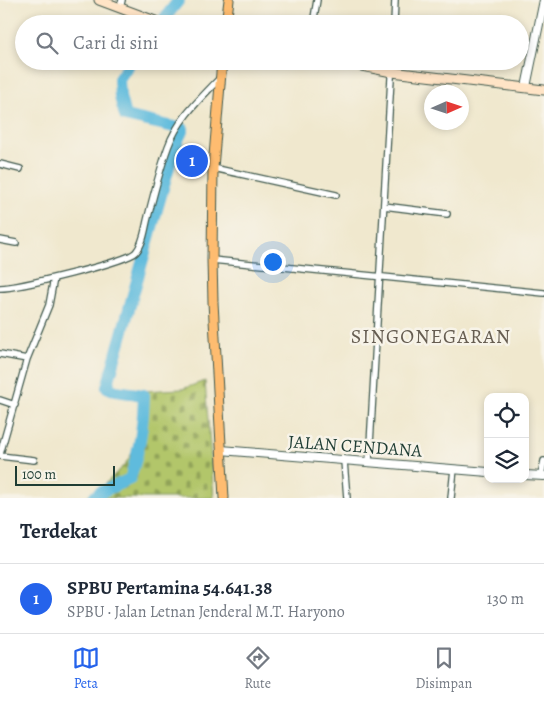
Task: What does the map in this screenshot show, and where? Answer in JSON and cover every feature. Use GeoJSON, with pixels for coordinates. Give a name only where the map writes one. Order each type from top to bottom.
{"type":"FeatureCollection","features":[{"type":"Feature","properties":{"kind":"main road"},"geometry":{"type":"LineString","coordinates":[[100,0],[121,4],[143,15]]}},
{"type":"Feature","properties":{"kind":"main road"},"geometry":{"type":"LineString","coordinates":[[227,15],[228,0]]}},
{"type":"Feature","properties":{"kind":"main road"},"geometry":{"type":"LineString","coordinates":[[221,70],[213,168],[212,260],[224,498]]}},
{"type":"Feature","properties":{"kind":"main road"},"geometry":{"type":"LineString","coordinates":[[382,70],[544,90]]}},
{"type":"Feature","properties":{"kind":"street"},"geometry":{"type":"LineString","coordinates":[[314,15],[317,0]]}},
{"type":"Feature","properties":{"kind":"street"},"geometry":{"type":"LineString","coordinates":[[394,15],[395,0]]}},
{"type":"Feature","properties":{"kind":"street"},"geometry":{"type":"LineString","coordinates":[[526,87],[544,0]]}},
{"type":"Feature","properties":{"kind":"street"},"geometry":{"type":"LineString","coordinates":[[369,462],[392,72]]}},
{"type":"Feature","properties":{"kind":"street"},"geometry":{"type":"LineString","coordinates":[[0,288],[14,287],[54,278],[126,259],[136,252],[143,238],[164,157],[177,127],[191,108],[220,78]]}},
{"type":"Feature","properties":{"kind":"street"},"geometry":{"type":"LineString","coordinates":[[0,164],[20,169]]}},
{"type":"Feature","properties":{"kind":"street"},"geometry":{"type":"LineString","coordinates":[[213,168],[336,195]]}},
{"type":"Feature","properties":{"kind":"street"},"geometry":{"type":"LineString","coordinates":[[384,206],[447,214]]}},
{"type":"Feature","properties":{"kind":"street"},"geometry":{"type":"LineString","coordinates":[[0,240],[16,243]]}},
{"type":"Feature","properties":{"kind":"street"},"geometry":{"type":"LineString","coordinates":[[212,260],[544,293]]}},
{"type":"Feature","properties":{"kind":"street"},"geometry":{"type":"LineString","coordinates":[[34,460],[0,453],[27,359],[49,305],[54,278]]}},
{"type":"Feature","properties":{"kind":"street"},"geometry":{"type":"LineString","coordinates":[[0,354],[27,359]]}},
{"type":"Feature","properties":{"kind":"street"},"geometry":{"type":"LineString","coordinates":[[0,400],[15,405]]}},
{"type":"Feature","properties":{"kind":"street","name":"JALAN CENDANA"},"geometry":{"type":"LineString","coordinates":[[221,450],[484,472]]}},
{"type":"Feature","properties":{"kind":"street"},"geometry":{"type":"LineString","coordinates":[[344,461],[347,498]]}},
{"type":"Feature","properties":{"kind":"street"},"geometry":{"type":"LineString","coordinates":[[529,475],[542,476],[544,461]]}},
{"type":"Feature","properties":{"kind":"street"},"geometry":{"type":"LineString","coordinates":[[451,498],[454,469]]}},
{"type":"Feature","properties":{"kind":"green space"},"geometry":{"type":"Polygon","coordinates":[[[205,381],[214,498],[95,498],[102,487],[124,465],[131,454],[136,437],[141,391],[182,389],[205,381]]]}},
{"type":"Feature","properties":{"kind":"waterway"},"geometry":{"type":"LineString","coordinates":[[167,15],[179,0]]}},
{"type":"Feature","properties":{"kind":"waterway"},"geometry":{"type":"LineString","coordinates":[[93,498],[99,493],[130,479],[139,447],[144,395],[116,391],[107,387],[174,149],[183,129],[125,116],[120,97],[119,79],[125,70]]}},
{"type":"Feature","properties":{"kind":"place","name":"SPBU Pertamina 54.641.38"},"geometry":{"type":"Point","coordinates":[192,161]}},
{"type":"Feature","properties":{"kind":"district","name":"SINGONEGARAN"},"geometry":{"type":"Point","coordinates":[431,336]}}]}
